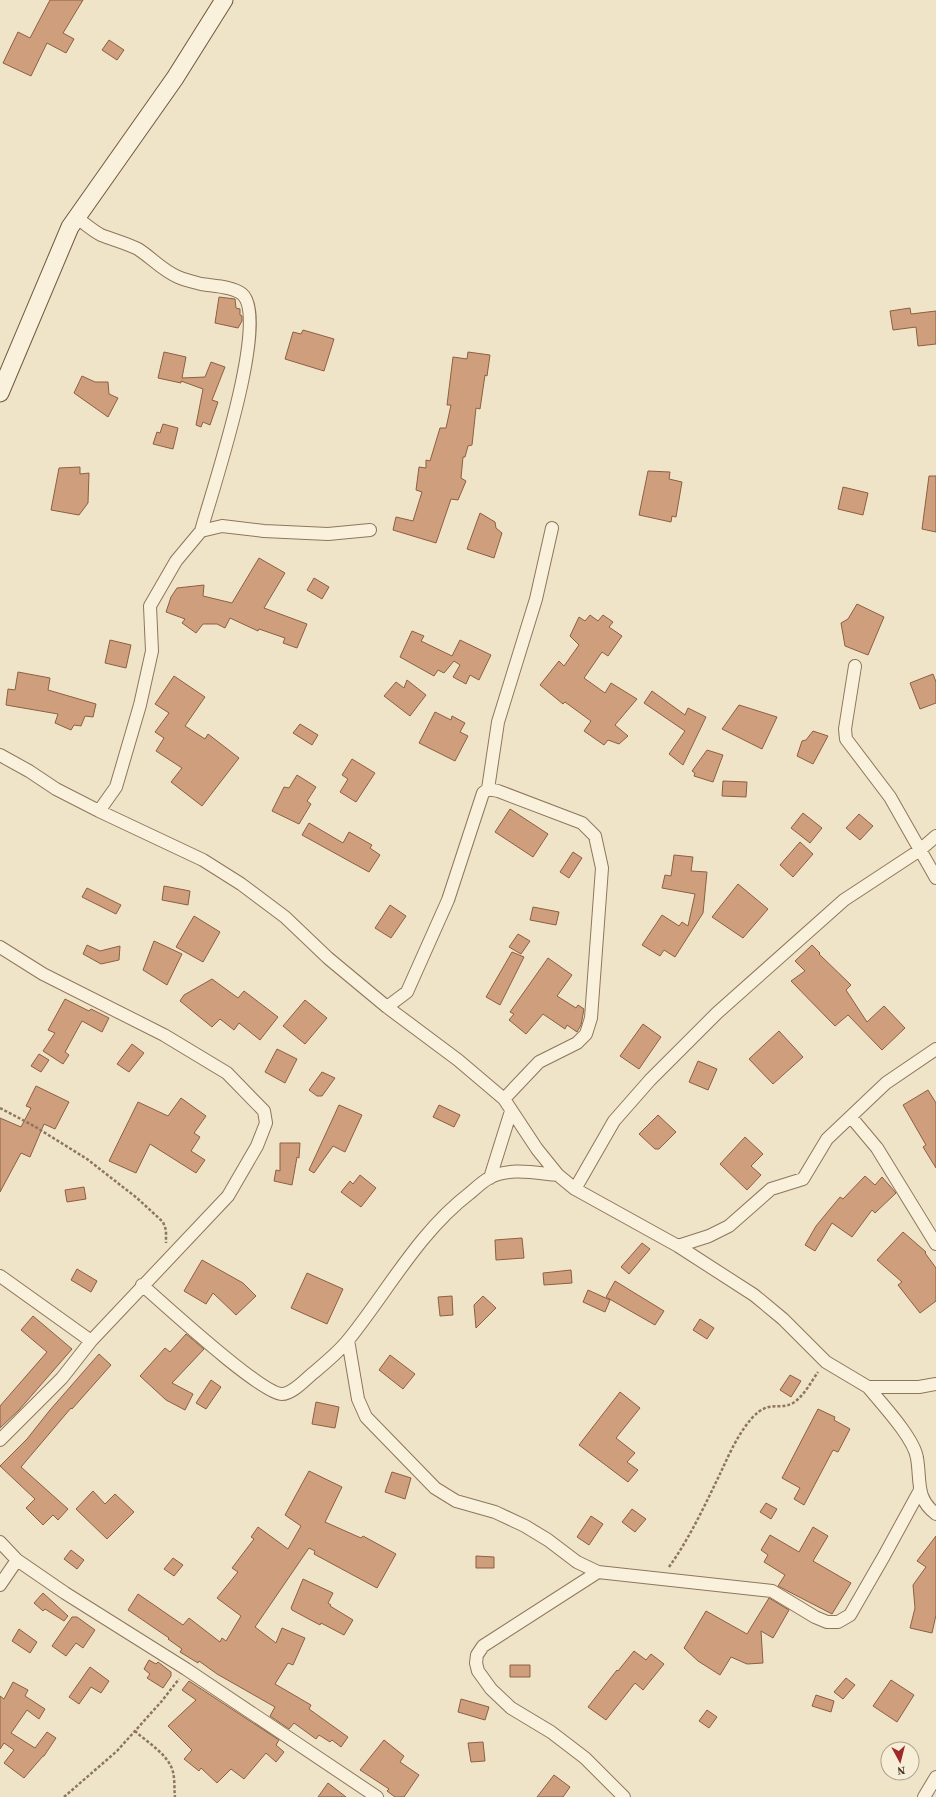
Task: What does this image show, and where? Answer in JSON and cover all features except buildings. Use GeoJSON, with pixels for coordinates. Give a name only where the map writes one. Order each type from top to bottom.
{"type":"FeatureCollection","features":[{"type":"Feature","properties":{"kind":"main road"},"geometry":{"type":"LineString","coordinates":[[0,393],[70,227],[175,78],[224,0]]}},
{"type":"Feature","properties":{"kind":"street"},"geometry":{"type":"LineString","coordinates":[[76,218],[101,234],[148,255],[165,270],[178,277],[199,284],[229,288],[241,293],[246,299],[249,323],[248,345],[233,422],[201,531],[176,561],[150,606],[152,652],[140,705],[116,787],[99,811]]}},
{"type":"Feature","properties":{"kind":"street"},"geometry":{"type":"LineString","coordinates":[[201,531],[222,526],[296,534],[328,534],[370,530]]}},
{"type":"Feature","properties":{"kind":"street"},"geometry":{"type":"LineString","coordinates":[[387,1007],[407,992],[448,900],[483,793],[488,789],[498,722],[536,598],[552,528]]}},
{"type":"Feature","properties":{"kind":"street"},"geometry":{"type":"LineString","coordinates":[[855,666],[844,729],[846,739],[890,797],[936,878]]}},
{"type":"Feature","properties":{"kind":"street"},"geometry":{"type":"LineString","coordinates":[[0,755],[56,789],[203,860],[241,884],[285,917],[328,958],[387,1007],[458,1060],[504,1099],[537,1149],[558,1175],[575,1189],[678,1246],[760,1300],[783,1318],[826,1362],[868,1387],[914,1447],[917,1457],[920,1490],[928,1508],[936,1514]]}},
{"type":"Feature","properties":{"kind":"street"},"geometry":{"type":"LineString","coordinates":[[488,789],[498,791],[582,823],[595,836],[602,868],[591,1018],[586,1034],[577,1043],[539,1062],[504,1099]]}},
{"type":"Feature","properties":{"kind":"street"},"geometry":{"type":"LineString","coordinates":[[575,1189],[614,1121],[650,1080],[717,1013],[844,900],[920,850],[936,836]]}},
{"type":"Feature","properties":{"kind":"street"},"geometry":{"type":"LineString","coordinates":[[0,946],[44,974],[164,1034],[227,1073],[264,1111],[266,1123],[257,1146],[228,1196],[91,1341],[62,1378],[0,1440]]}},
{"type":"Feature","properties":{"kind":"street"},"geometry":{"type":"LineString","coordinates":[[678,1246],[709,1236],[728,1226],[771,1189],[803,1179],[827,1139],[886,1083],[936,1049]]}},
{"type":"Feature","properties":{"kind":"street"},"geometry":{"type":"LineString","coordinates":[[490,1178],[512,1111]]}},
{"type":"Feature","properties":{"kind":"street"},"geometry":{"type":"LineString","coordinates":[[851,1117],[877,1148],[936,1244]]}},
{"type":"Feature","properties":{"kind":"street"},"geometry":{"type":"LineString","coordinates":[[142,1286],[243,1372],[268,1390],[282,1394],[290,1391],[324,1364],[348,1340],[434,1224],[456,1203],[490,1178],[508,1172],[523,1171],[558,1175]]}},
{"type":"Feature","properties":{"kind":"street"},"geometry":{"type":"LineString","coordinates":[[0,1276],[91,1341]]}},
{"type":"Feature","properties":{"kind":"street"},"geometry":{"type":"LineString","coordinates":[[348,1340],[358,1399],[366,1417],[435,1488],[456,1501],[495,1512],[525,1526],[548,1540],[577,1562],[598,1572],[772,1591],[815,1617],[826,1622],[838,1622],[850,1615],[920,1490]]}},
{"type":"Feature","properties":{"kind":"street"},"geometry":{"type":"LineString","coordinates":[[868,1387],[919,1387],[936,1384]]}},
{"type":"Feature","properties":{"kind":"street"},"geometry":{"type":"LineString","coordinates":[[0,1542],[17,1560],[84,1606],[186,1669],[377,1797]]}},
{"type":"Feature","properties":{"kind":"street"},"geometry":{"type":"LineString","coordinates":[[0,1585],[17,1560]]}},
{"type":"Feature","properties":{"kind":"street"},"geometry":{"type":"LineString","coordinates":[[598,1572],[483,1646],[476,1663],[478,1671],[496,1694],[511,1708],[551,1732],[585,1758],[624,1797]]}},
{"type":"Feature","properties":{"kind":"street"},"geometry":{"type":"LineString","coordinates":[[924,1797],[936,1777]]}},
{"type":"Feature","properties":{"kind":"path"},"geometry":{"type":"LineString","coordinates":[[0,1108],[34,1126],[88,1159],[154,1213],[163,1222],[166,1230],[163,1264]]}},
{"type":"Feature","properties":{"kind":"path"},"geometry":{"type":"LineString","coordinates":[[660,1579],[682,1549],[734,1446],[751,1419],[762,1409],[771,1406],[785,1405],[796,1401],[826,1362]]}},
{"type":"Feature","properties":{"kind":"path"},"geometry":{"type":"LineString","coordinates":[[64,1797],[117,1751],[161,1702],[186,1669]]}},
{"type":"Feature","properties":{"kind":"path"},"geometry":{"type":"LineString","coordinates":[[135,1731],[164,1756],[171,1766],[174,1774],[175,1797]]}}]}
